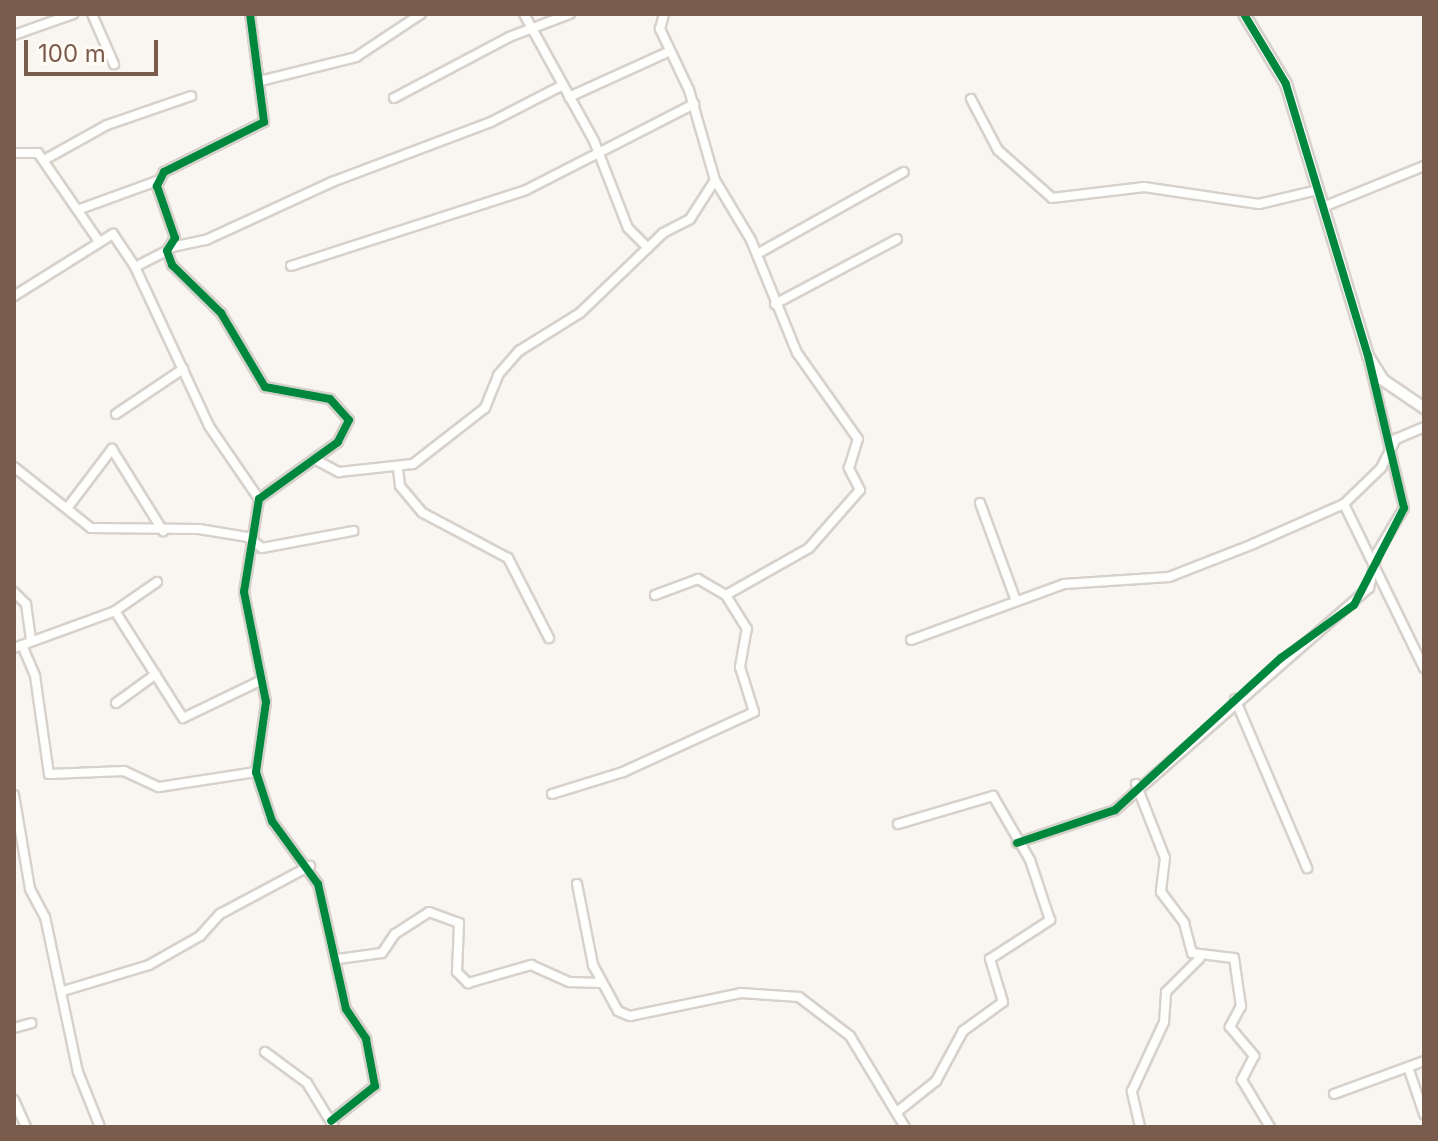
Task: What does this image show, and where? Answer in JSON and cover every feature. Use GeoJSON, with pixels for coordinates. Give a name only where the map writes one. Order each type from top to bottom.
{"type":"FeatureCollection","features":[{"type":"Feature","properties":{"kind":"street"},"geometry":{"type":"LineString","coordinates":[[14,35],[73,14]]}},
{"type":"Feature","properties":{"kind":"street"},"geometry":{"type":"LineString","coordinates":[[92,14],[114,64]]}},
{"type":"Feature","properties":{"kind":"street"},"geometry":{"type":"LineString","coordinates":[[80,209],[157,181],[261,126],[260,81],[250,14]]}},
{"type":"Feature","properties":{"kind":"street"},"geometry":{"type":"LineString","coordinates":[[260,81],[356,57],[421,14]]}},
{"type":"Feature","properties":{"kind":"street"},"geometry":{"type":"LineString","coordinates":[[524,14],[597,154],[628,228],[648,248]]}},
{"type":"Feature","properties":{"kind":"street"},"geometry":{"type":"LineString","coordinates":[[394,98],[533,27],[570,14]]}},
{"type":"Feature","properties":{"kind":"street"},"geometry":{"type":"LineString","coordinates":[[664,14],[659,24],[668,52],[694,104],[715,180],[757,254],[797,353],[858,439],[849,468],[860,490],[809,548],[726,595]]}},
{"type":"Feature","properties":{"kind":"street"},"geometry":{"type":"LineString","coordinates":[[1017,843],[1110,813],[1136,784],[1235,699],[1354,605],[1369,588],[1373,562],[1404,508],[1368,356],[1286,84],[1244,14]]}},
{"type":"Feature","properties":{"kind":"street"},"geometry":{"type":"LineString","coordinates":[[569,97],[668,52]]}},
{"type":"Feature","properties":{"kind":"street"},"geometry":{"type":"LineString","coordinates":[[135,267],[170,249],[206,240],[332,182],[491,122],[561,86]]}},
{"type":"Feature","properties":{"kind":"street"},"geometry":{"type":"LineString","coordinates":[[44,160],[107,125],[191,96]]}},
{"type":"Feature","properties":{"kind":"street"},"geometry":{"type":"LineString","coordinates":[[971,99],[998,150],[1052,198],[1144,187],[1259,204],[1318,190]]}},
{"type":"Feature","properties":{"kind":"street"},"geometry":{"type":"LineString","coordinates":[[291,266],[489,204],[597,154],[694,104]]}},
{"type":"Feature","properties":{"kind":"street"},"geometry":{"type":"LineString","coordinates":[[16,149],[44,160],[80,209],[98,240]]}},
{"type":"Feature","properties":{"kind":"street"},"geometry":{"type":"LineString","coordinates":[[1323,207],[1424,166]]}},
{"type":"Feature","properties":{"kind":"street"},"geometry":{"type":"LineString","coordinates":[[757,254],[904,172]]}},
{"type":"Feature","properties":{"kind":"street"},"geometry":{"type":"LineString","coordinates":[[316,460],[331,472],[398,469],[485,408],[498,375],[519,351],[580,313],[648,248],[690,219],[715,180]]}},
{"type":"Feature","properties":{"kind":"street"},"geometry":{"type":"LineString","coordinates":[[157,181],[170,249],[178,273],[227,322],[269,391],[321,396],[345,414],[349,432],[316,460],[259,499],[248,537],[245,610],[266,702],[256,772],[272,821],[310,866],[338,959],[346,1009],[366,1039],[375,1086],[332,1124],[307,1083],[265,1052]]}},
{"type":"Feature","properties":{"kind":"street"},"geometry":{"type":"LineString","coordinates":[[14,296],[98,240],[115,235],[135,267],[220,446],[259,499]]}},
{"type":"Feature","properties":{"kind":"street"},"geometry":{"type":"LineString","coordinates":[[775,304],[897,239]]}},
{"type":"Feature","properties":{"kind":"street"},"geometry":{"type":"LineString","coordinates":[[1368,356],[1383,380],[1424,408]]}},
{"type":"Feature","properties":{"kind":"street"},"geometry":{"type":"LineString","coordinates":[[116,414],[183,369]]}},
{"type":"Feature","properties":{"kind":"street"},"geometry":{"type":"LineString","coordinates":[[911,640],[1064,584],[1169,577],[1344,504],[1391,451],[1396,439],[1424,427]]}},
{"type":"Feature","properties":{"kind":"street"},"geometry":{"type":"LineString","coordinates":[[68,507],[112,449],[163,531]]}},
{"type":"Feature","properties":{"kind":"street"},"geometry":{"type":"LineString","coordinates":[[14,467],[68,507],[87,527],[248,537],[262,548],[353,531]]}},
{"type":"Feature","properties":{"kind":"street"},"geometry":{"type":"LineString","coordinates":[[398,469],[400,486],[423,513],[508,558],[549,638]]}},
{"type":"Feature","properties":{"kind":"street"},"geometry":{"type":"LineString","coordinates":[[980,503],[1016,601]]}},
{"type":"Feature","properties":{"kind":"street"},"geometry":{"type":"LineString","coordinates":[[1344,504],[1373,562],[1377,583],[1424,668]]}},
{"type":"Feature","properties":{"kind":"street"},"geometry":{"type":"LineString","coordinates":[[552,794],[623,772],[754,712],[740,667],[747,629],[726,595],[698,579],[655,595]]}},
{"type":"Feature","properties":{"kind":"street"},"geometry":{"type":"LineString","coordinates":[[157,582],[115,611],[57,638],[31,639],[18,647],[35,676],[49,774],[124,771],[159,787],[256,772]]}},
{"type":"Feature","properties":{"kind":"street"},"geometry":{"type":"LineString","coordinates":[[14,592],[26,604],[31,639]]}},
{"type":"Feature","properties":{"kind":"street"},"geometry":{"type":"LineString","coordinates":[[115,611],[156,674],[161,692],[188,719],[260,681]]}},
{"type":"Feature","properties":{"kind":"street"},"geometry":{"type":"LineString","coordinates":[[116,703],[156,674]]}},
{"type":"Feature","properties":{"kind":"street"},"geometry":{"type":"LineString","coordinates":[[1235,699],[1307,868]]}},
{"type":"Feature","properties":{"kind":"street"},"geometry":{"type":"LineString","coordinates":[[1136,784],[1165,858],[1161,892],[1199,959]]}},
{"type":"Feature","properties":{"kind":"street"},"geometry":{"type":"LineString","coordinates":[[897,1112],[936,1081],[963,1031],[1004,1000],[990,959],[1050,923],[1017,843],[988,794],[898,824]]}},
{"type":"Feature","properties":{"kind":"street"},"geometry":{"type":"LineString","coordinates":[[14,795],[31,863],[30,889],[45,917],[78,1072],[100,1127]]}},
{"type":"Feature","properties":{"kind":"street"},"geometry":{"type":"LineString","coordinates":[[63,991],[149,965],[200,936],[220,914],[310,866]]}},
{"type":"Feature","properties":{"kind":"street"},"geometry":{"type":"LineString","coordinates":[[577,884],[600,983],[627,1016],[741,993],[799,997],[850,1036],[905,1127]]}},
{"type":"Feature","properties":{"kind":"street"},"geometry":{"type":"LineString","coordinates":[[338,959],[382,953],[395,934],[429,912],[459,923],[457,972],[468,983],[531,965],[569,982],[600,983]]}},
{"type":"Feature","properties":{"kind":"street"},"geometry":{"type":"LineString","coordinates":[[1140,1127],[1132,1093],[1164,1022],[1166,992],[1199,959],[1228,953],[1234,958],[1241,1006],[1230,1027],[1254,1056],[1242,1080],[1270,1127]]}},
{"type":"Feature","properties":{"kind":"street"},"geometry":{"type":"LineString","coordinates":[[14,1028],[31,1023]]}},
{"type":"Feature","properties":{"kind":"street"},"geometry":{"type":"LineString","coordinates":[[1334,1094],[1424,1061]]}},
{"type":"Feature","properties":{"kind":"street"},"geometry":{"type":"LineString","coordinates":[[1408,1067],[1424,1114]]}},
{"type":"Feature","properties":{"kind":"street"},"geometry":{"type":"LineString","coordinates":[[14,1100],[26,1127]]}},
{"type":"Feature","properties":{"kind":"cycle path"},"geometry":{"type":"LineString","coordinates":[[250,14],[264,122],[164,172],[157,186],[175,238],[167,251],[172,265],[221,313],[265,387],[330,399],[349,420],[338,442],[259,499],[244,592],[266,702],[256,772],[272,821],[318,884],[346,1009],[366,1039],[375,1086],[331,1121]]}},
{"type":"Feature","properties":{"kind":"cycle path"},"geometry":{"type":"LineString","coordinates":[[1017,843],[1115,810],[1281,658],[1354,605],[1404,508],[1368,356],[1286,84],[1244,14]]}}]}
